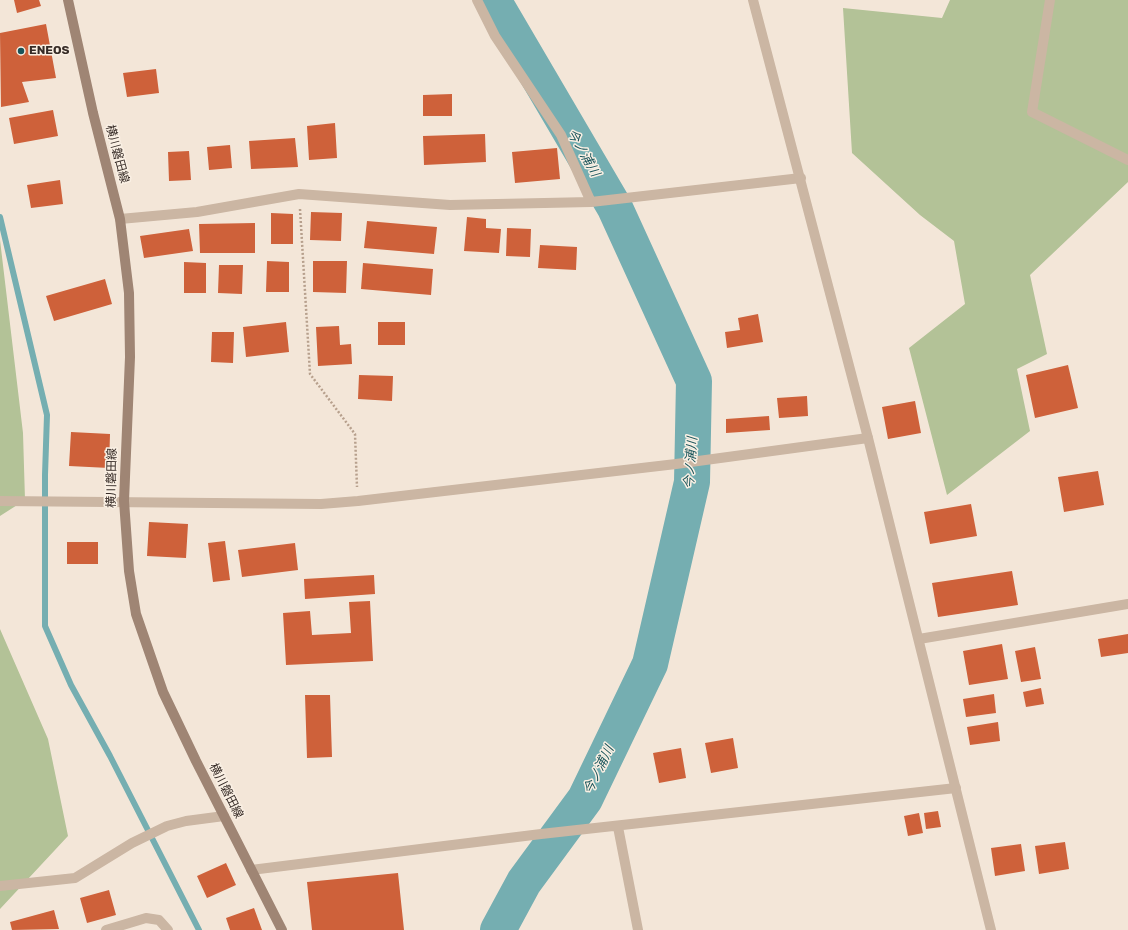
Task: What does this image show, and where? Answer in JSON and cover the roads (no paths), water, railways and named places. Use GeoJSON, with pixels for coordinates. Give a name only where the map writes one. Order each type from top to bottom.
{"type":"FeatureCollection","features":[{"type":"Feature","properties":{"kind":"main road","name":"横川磐田線"},"geometry":{"type":"LineString","coordinates":[[68,0],[93,113],[120,219],[129,293],[130,357],[124,501],[129,572],[136,614],[164,692],[224,816],[282,930]]}},
{"type":"Feature","properties":{"kind":"street"},"geometry":{"type":"LineString","coordinates":[[478,0],[494,36],[561,135],[592,202]]}},
{"type":"Feature","properties":{"kind":"street"},"geometry":{"type":"LineString","coordinates":[[753,0],[801,178],[868,438],[991,930]]}},
{"type":"Feature","properties":{"kind":"street"},"geometry":{"type":"LineString","coordinates":[[1050,0],[1032,112],[1128,160]]}},
{"type":"Feature","properties":{"kind":"street"},"geometry":{"type":"LineString","coordinates":[[120,219],[196,212],[300,194],[450,205],[592,202],[801,178]]}},
{"type":"Feature","properties":{"kind":"street"},"geometry":{"type":"LineString","coordinates":[[0,501],[25,500],[321,504],[676,464],[868,438]]}},
{"type":"Feature","properties":{"kind":"street"},"geometry":{"type":"LineString","coordinates":[[919,639],[1128,604]]}},
{"type":"Feature","properties":{"kind":"street"},"geometry":{"type":"LineString","coordinates":[[251,870],[542,834],[618,827],[956,788]]}},
{"type":"Feature","properties":{"kind":"street"},"geometry":{"type":"LineString","coordinates":[[0,886],[75,878],[132,843],[167,826],[186,821],[224,816]]}},
{"type":"Feature","properties":{"kind":"street"},"geometry":{"type":"LineString","coordinates":[[618,827],[638,930]]}},
{"type":"Feature","properties":{"kind":"street"},"geometry":{"type":"LineString","coordinates":[[106,930],[146,918],[159,920],[168,930]]}},
{"type":"Feature","properties":{"kind":"waterway","name":"今ノ浦川"},"geometry":{"type":"LineString","coordinates":[[493,0],[615,208],[694,381],[692,482],[650,664],[585,799],[524,882],[498,930]]}},
{"type":"Feature","properties":{"kind":"waterway"},"geometry":{"type":"LineString","coordinates":[[0,217],[47,415],[45,475],[45,626],[71,685],[110,756],[199,930]]}},
{"type":"Feature","properties":{"kind":"place","name":"ENEOS"},"geometry":{"type":"Point","coordinates":[21,51]}}]}
